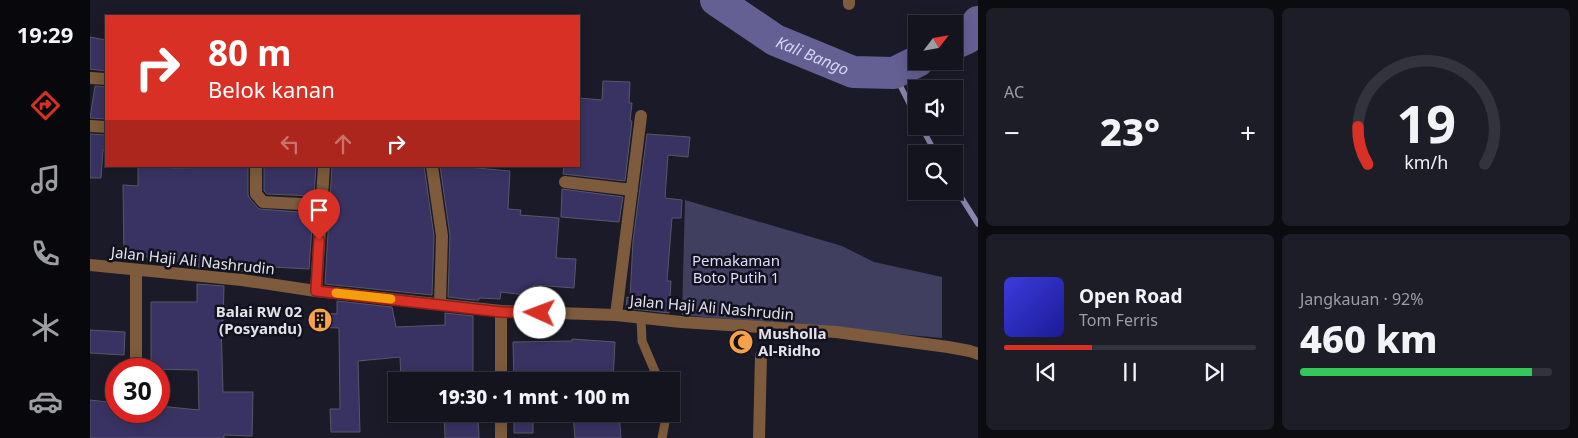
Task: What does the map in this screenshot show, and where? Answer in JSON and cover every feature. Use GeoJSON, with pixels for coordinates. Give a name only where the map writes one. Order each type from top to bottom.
{"type":"FeatureCollection","features":[{"type":"Feature","properties":{"kind":"street"},"geometry":{"type":"LineString","coordinates":[[90,78],[105,79]]}},
{"type":"Feature","properties":{"kind":"street"},"geometry":{"type":"LineString","coordinates":[[616,315],[641,116]]}},
{"type":"Feature","properties":{"kind":"street"},"geometry":{"type":"LineString","coordinates":[[90,126],[105,127]]}},
{"type":"Feature","properties":{"kind":"street"},"geometry":{"type":"LineString","coordinates":[[256,167],[256,194],[263,202],[321,205]]}},
{"type":"Feature","properties":{"kind":"street"},"geometry":{"type":"LineString","coordinates":[[316,291],[324,167]]}},
{"type":"Feature","properties":{"kind":"street"},"geometry":{"type":"LineString","coordinates":[[432,167],[442,236],[440,304]]}},
{"type":"Feature","properties":{"kind":"street"},"geometry":{"type":"LineString","coordinates":[[565,182],[632,190]]}},
{"type":"Feature","properties":{"kind":"street","name":"Jalan Haji Ali Nashrudin"},"geometry":{"type":"LineString","coordinates":[[90,265],[242,280],[316,291],[501,312],[616,315],[680,322],[836,332],[948,347],[978,354]]}},
{"type":"Feature","properties":{"kind":"street"},"geometry":{"type":"LineString","coordinates":[[136,270],[136,358]]}},
{"type":"Feature","properties":{"kind":"street"},"geometry":{"type":"LineString","coordinates":[[501,312],[501,372]]}},
{"type":"Feature","properties":{"kind":"street"},"geometry":{"type":"LineString","coordinates":[[760,438],[761,356]]}},
{"type":"Feature","properties":{"kind":"street"},"geometry":{"type":"LineString","coordinates":[[501,422],[501,438]]}},
{"type":"Feature","properties":{"kind":"lane"},"geometry":{"type":"LineString","coordinates":[[641,318],[642,341],[655,372]]}},
{"type":"Feature","properties":{"kind":"lane"},"geometry":{"type":"LineString","coordinates":[[662,438],[665,422]]}},
{"type":"Feature","properties":{"kind":"green space","name":"Pemakaman Boto Putih 1"},"geometry":{"type":"Polygon","coordinates":[[[685,200],[842,246],[874,262],[942,277],[942,338],[682,315],[685,200]]]}},
{"type":"Feature","properties":{"kind":"building"},"geometry":{"type":"Polygon","coordinates":[[[90,37],[105,40],[105,71],[90,69],[90,37]]]}},
{"type":"Feature","properties":{"kind":"building"},"geometry":{"type":"Polygon","coordinates":[[[603,81],[630,82],[629,103],[632,103],[630,121],[632,121],[625,181],[563,174],[564,167],[580,167],[580,98],[602,100],[603,81]]]}},
{"type":"Feature","properties":{"kind":"building"},"geometry":{"type":"Polygon","coordinates":[[[95,86],[105,87],[105,119],[90,118],[95,86]]]}},
{"type":"Feature","properties":{"kind":"building"},"geometry":{"type":"Polygon","coordinates":[[[90,134],[105,135],[101,178],[90,178],[90,134]]]}},
{"type":"Feature","properties":{"kind":"building"},"geometry":{"type":"Polygon","coordinates":[[[647,134],[690,137],[688,157],[668,155],[665,198],[682,200],[681,218],[672,218],[667,281],[671,281],[669,313],[626,308],[627,297],[630,298],[633,241],[647,134]]]}},
{"type":"Feature","properties":{"kind":"building"},"geometry":{"type":"Polygon","coordinates":[[[138,167],[248,167],[248,195],[259,209],[313,213],[309,269],[272,267],[272,276],[198,267],[198,264],[191,264],[191,262],[168,262],[167,259],[147,258],[147,256],[124,256],[123,185],[138,186],[138,167]]]}},
{"type":"Feature","properties":{"kind":"building"},"geometry":{"type":"Polygon","coordinates":[[[264,167],[316,167],[314,196],[267,194],[264,191],[264,167]]]}},
{"type":"Feature","properties":{"kind":"building"},"geometry":{"type":"Polygon","coordinates":[[[332,167],[424,167],[434,236],[432,295],[325,284],[332,167]]]}},
{"type":"Feature","properties":{"kind":"building"},"geometry":{"type":"Polygon","coordinates":[[[440,167],[510,171],[508,209],[521,210],[520,215],[559,218],[556,258],[576,259],[574,288],[534,285],[533,296],[501,292],[500,299],[479,298],[479,300],[473,300],[448,297],[450,235],[440,167]]]}},
{"type":"Feature","properties":{"kind":"building"},"geometry":{"type":"Polygon","coordinates":[[[562,189],[623,197],[619,222],[561,217],[562,189]]]}},
{"type":"Feature","properties":{"kind":"building"},"geometry":{"type":"Polygon","coordinates":[[[197,284],[224,286],[223,321],[221,321],[223,392],[253,392],[252,436],[224,435],[224,438],[90,438],[90,400],[105,402],[105,423],[170,423],[170,407],[199,410],[198,370],[170,369],[170,358],[151,358],[151,302],[197,302],[197,284]]]}},
{"type":"Feature","properties":{"kind":"building"},"geometry":{"type":"Polygon","coordinates":[[[337,301],[392,307],[396,327],[445,325],[445,313],[473,316],[473,372],[401,372],[400,357],[358,361],[360,432],[331,432],[330,409],[340,409],[339,328],[313,327],[313,312],[337,314],[337,301]]]}},
{"type":"Feature","properties":{"kind":"building"},"geometry":{"type":"Polygon","coordinates":[[[90,330],[125,332],[124,355],[90,353],[90,330]]]}},
{"type":"Feature","properties":{"kind":"building","name":"Musholla Al-Ridho"},"geometry":{"type":"Polygon","coordinates":[[[733,334],[749,335],[749,351],[733,352],[733,334]]]}},
{"type":"Feature","properties":{"kind":"building"},"geometry":{"type":"Polygon","coordinates":[[[572,339],[615,342],[613,372],[514,372],[513,342],[572,341],[572,339]]]}},
{"type":"Feature","properties":{"kind":"building"},"geometry":{"type":"Polygon","coordinates":[[[444,422],[478,422],[479,438],[445,438],[444,422]]]}},
{"type":"Feature","properties":{"kind":"building"},"geometry":{"type":"Polygon","coordinates":[[[514,422],[533,422],[533,433],[514,433],[514,422]]]}},
{"type":"Feature","properties":{"kind":"building"},"geometry":{"type":"Polygon","coordinates":[[[574,422],[620,422],[621,438],[575,438],[574,422]]]}},
{"type":"Feature","properties":{"kind":"waterway","name":"Kali Bango"},"geometry":{"type":"LineString","coordinates":[[716,0],[775,40],[853,72],[894,73],[908,66]]}},
{"type":"Feature","properties":{"kind":"waterway","name":"Kali Bango"},"geometry":{"type":"LineString","coordinates":[[963,40],[967,38],[978,22]]}},
{"type":"Feature","properties":{"kind":"waterway"},"geometry":{"type":"LineString","coordinates":[[894,73],[908,101]]}},
{"type":"Feature","properties":{"kind":"waterway"},"geometry":{"type":"LineString","coordinates":[[926,135],[931,145]]}},
{"type":"Feature","properties":{"kind":"waterway"},"geometry":{"type":"LineString","coordinates":[[963,200],[978,224]]}},
{"type":"Feature","properties":{"kind":"slow traffic"},"geometry":{"type":"LineString","coordinates":[[336,293],[391,299]]}},
{"type":"Feature","properties":{"kind":"place","name":"Balai RW 02 (Posyandu)"},"geometry":{"type":"Point","coordinates":[320,320]}},
{"type":"Feature","properties":{"kind":"place","name":"Musholla Al-Ridho"},"geometry":{"type":"Point","coordinates":[741,342]}},
{"type":"Feature","properties":{"kind":"route"},"geometry":{"type":"LineString","coordinates":[[319,240],[316,291],[501,312],[540,313]]}}]}
